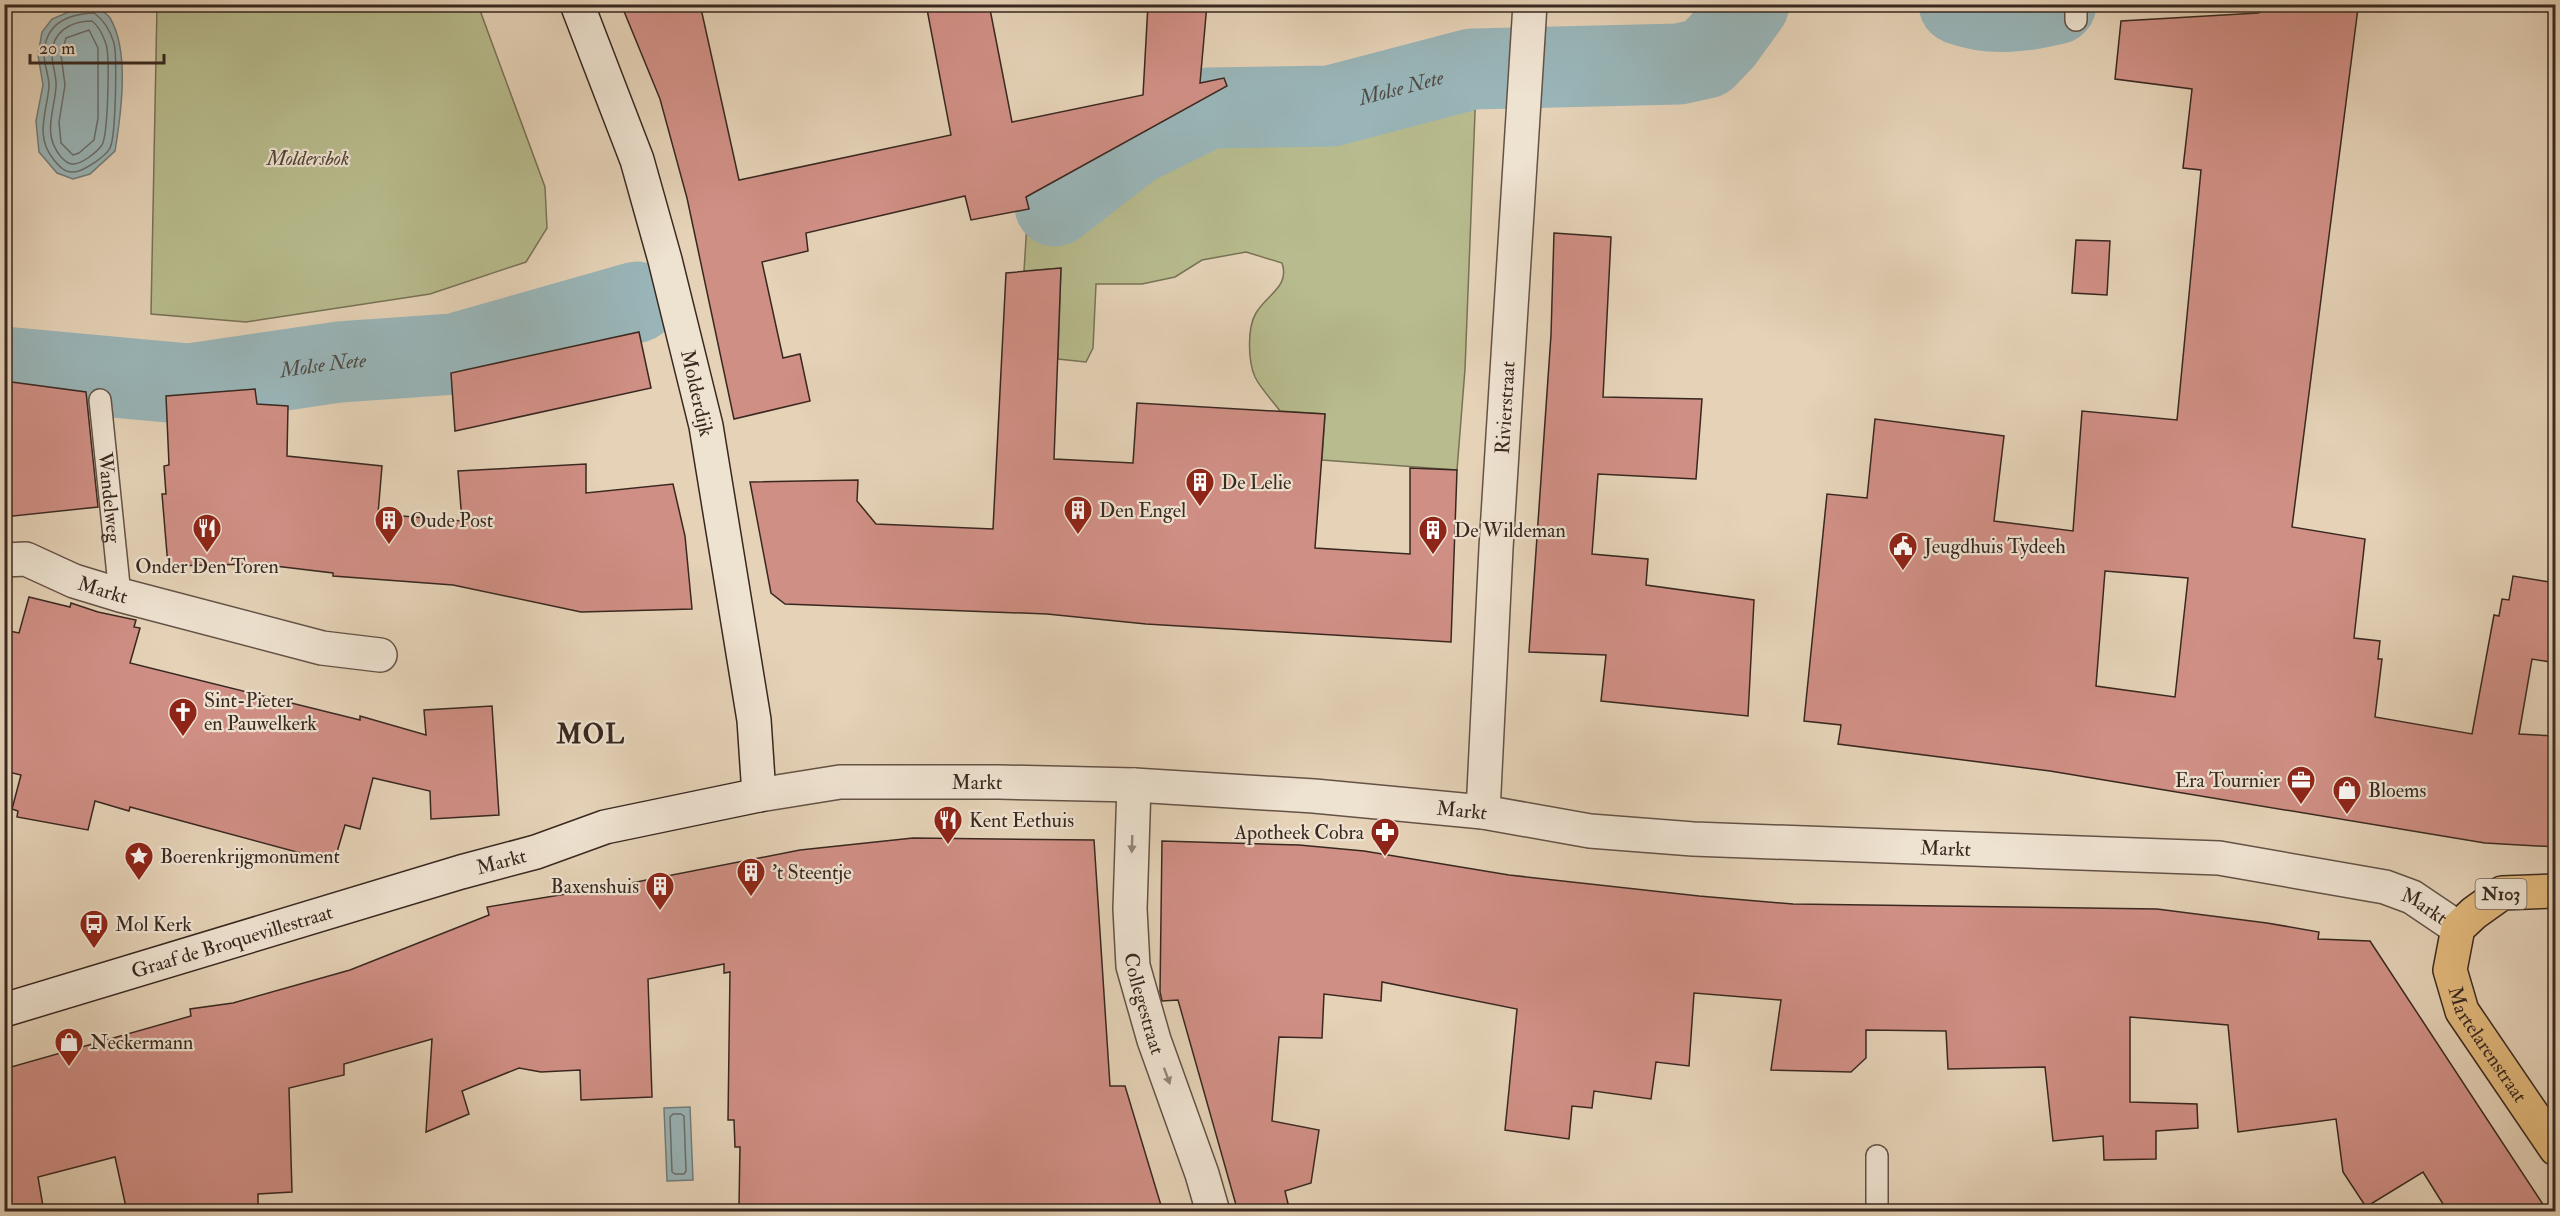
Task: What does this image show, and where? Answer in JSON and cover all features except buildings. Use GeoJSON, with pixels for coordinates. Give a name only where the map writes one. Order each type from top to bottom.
{"type":"FeatureCollection","features":[{"type":"Feature","properties":{"kind":"main road","name":"N103"},"geometry":{"type":"LineString","coordinates":[[2458,928],[2502,893],[2556,891]]}},
{"type":"Feature","properties":{"kind":"main road","name":"Martelarenstraat"},"geometry":{"type":"LineString","coordinates":[[2458,928],[2450,970],[2462,1011],[2556,1149]]}},
{"type":"Feature","properties":{"kind":"street","name":"Molderdijk"},"geometry":{"type":"LineString","coordinates":[[577,4],[637,159],[665,260],[706,426],[754,720],[759,795]]}},
{"type":"Feature","properties":{"kind":"street","name":"Rivierstraat"},"geometry":{"type":"LineString","coordinates":[[1483,812],[1521,118],[1530,4]]}},
{"type":"Feature","properties":{"kind":"street","name":"Markt"},"geometry":{"type":"LineString","coordinates":[[4,560],[26,559],[75,581],[120,595],[322,648],[380,655]]}},
{"type":"Feature","properties":{"kind":"street","name":"Markt"},"geometry":{"type":"LineString","coordinates":[[461,872],[536,852],[605,827],[759,795],[840,782],[1134,785],[1314,796],[1483,812],[1590,831],[1693,839],[2219,858],[2385,887],[2412,897],[2458,928]]}},
{"type":"Feature","properties":{"kind":"street","name":"Collegestraat"},"geometry":{"type":"LineString","coordinates":[[1134,785],[1130,909],[1133,966],[1154,1040],[1202,1174],[1213,1212]]}},
{"type":"Feature","properties":{"kind":"street","name":"Graaf de Broquevillestraat"},"geometry":{"type":"LineString","coordinates":[[4,1010],[461,872]]}},
{"type":"Feature","properties":{"kind":"lane","name":"Wandelweg"},"geometry":{"type":"LineString","coordinates":[[100,400],[120,595]]}},
{"type":"Feature","properties":{"kind":"lane"},"geometry":{"type":"LineString","coordinates":[[1877,1156],[1877,1212]]}},
{"type":"Feature","properties":{"kind":"green space","name":"Moldersbok"},"geometry":{"type":"Polygon","coordinates":[[[157,5],[478,5],[545,187],[547,228],[526,262],[430,294],[246,322],[151,314],[157,5]]]}},
{"type":"Feature","properties":{"kind":"green space"},"geometry":{"type":"Polygon","coordinates":[[[1476,87],[1465,369],[1457,470],[1322,460],[1325,414],[1280,411],[1255,377],[1249,345],[1253,319],[1280,284],[1284,271],[1282,263],[1246,252],[1202,260],[1175,277],[1142,284],[1096,284],[1093,348],[1086,362],[1058,359],[1061,268],[1024,271],[1027,223],[1071,211],[1136,159],[1210,121],[1320,116],[1386,107],[1449,90],[1476,87]]]}},
{"type":"Feature","properties":{"kind":"water"},"geometry":{"type":"Polygon","coordinates":[[[95,7],[110,18],[120,48],[122,83],[120,119],[115,151],[90,174],[73,179],[57,173],[39,152],[36,121],[43,85],[38,55],[42,32],[52,19],[78,8],[95,7]]]}},
{"type":"Feature","properties":{"kind":"water"},"geometry":{"type":"Polygon","coordinates":[[[690,1107],[693,1180],[667,1181],[664,1108],[690,1107]]]}},
{"type":"Feature","properties":{"kind":"waterway","name":"Molse Nete"},"geometry":{"type":"LineString","coordinates":[[1055,206],[1134,145],[1209,108],[1331,106],[1472,69],[1679,64],[1706,58],[1723,40],[1749,4]]}},
{"type":"Feature","properties":{"kind":"waterway","name":"Molse Nete"},"geometry":{"type":"LineString","coordinates":[[1959,4],[1971,8],[2007,12],[2056,4]]}},
{"type":"Feature","properties":{"kind":"waterway","name":"Molse Nete"},"geometry":{"type":"LineString","coordinates":[[4,367],[189,384],[339,362],[454,354],[637,302]]}},
{"type":"Feature","properties":{"kind":"place","name":"De Lelie"},"geometry":{"type":"Point","coordinates":[1200,508]}},
{"type":"Feature","properties":{"kind":"place","name":"Den Engel"},"geometry":{"type":"Point","coordinates":[1078,536]}},
{"type":"Feature","properties":{"kind":"place","name":"Oude Post"},"geometry":{"type":"Point","coordinates":[389,546]}},
{"type":"Feature","properties":{"kind":"place","name":"Onder Den Toren"},"geometry":{"type":"Point","coordinates":[207,554]}},
{"type":"Feature","properties":{"kind":"place","name":"De Wildeman"},"geometry":{"type":"Point","coordinates":[1433,556]}},
{"type":"Feature","properties":{"kind":"place","name":"Jeugdhuis Tydeeh"},"geometry":{"type":"Point","coordinates":[1903,572]}},
{"type":"Feature","properties":{"kind":"place","name":"Sint-Pieter en Pauwelkerk"},"geometry":{"type":"Point","coordinates":[183,738]}},
{"type":"Feature","properties":{"kind":"place","name":"Era Tournier"},"geometry":{"type":"Point","coordinates":[2301,806]}},
{"type":"Feature","properties":{"kind":"place","name":"Bloems"},"geometry":{"type":"Point","coordinates":[2347,816]}},
{"type":"Feature","properties":{"kind":"place","name":"Kent Eethuis"},"geometry":{"type":"Point","coordinates":[948,846]}},
{"type":"Feature","properties":{"kind":"place","name":"Apotheek Cobra"},"geometry":{"type":"Point","coordinates":[1385,858]}},
{"type":"Feature","properties":{"kind":"place","name":"Boerenkrijgmonument"},"geometry":{"type":"Point","coordinates":[139,882]}},
{"type":"Feature","properties":{"kind":"place","name":"'t Steentje"},"geometry":{"type":"Point","coordinates":[751,898]}},
{"type":"Feature","properties":{"kind":"place","name":"Baxenshuis"},"geometry":{"type":"Point","coordinates":[660,912]}},
{"type":"Feature","properties":{"kind":"place","name":"Mol Kerk"},"geometry":{"type":"Point","coordinates":[94,950]}},
{"type":"Feature","properties":{"kind":"place","name":"Neckermann"},"geometry":{"type":"Point","coordinates":[69,1068]}},
{"type":"Feature","properties":{"kind":"district","name":"MOL"},"geometry":{"type":"Point","coordinates":[591,735]}}]}
